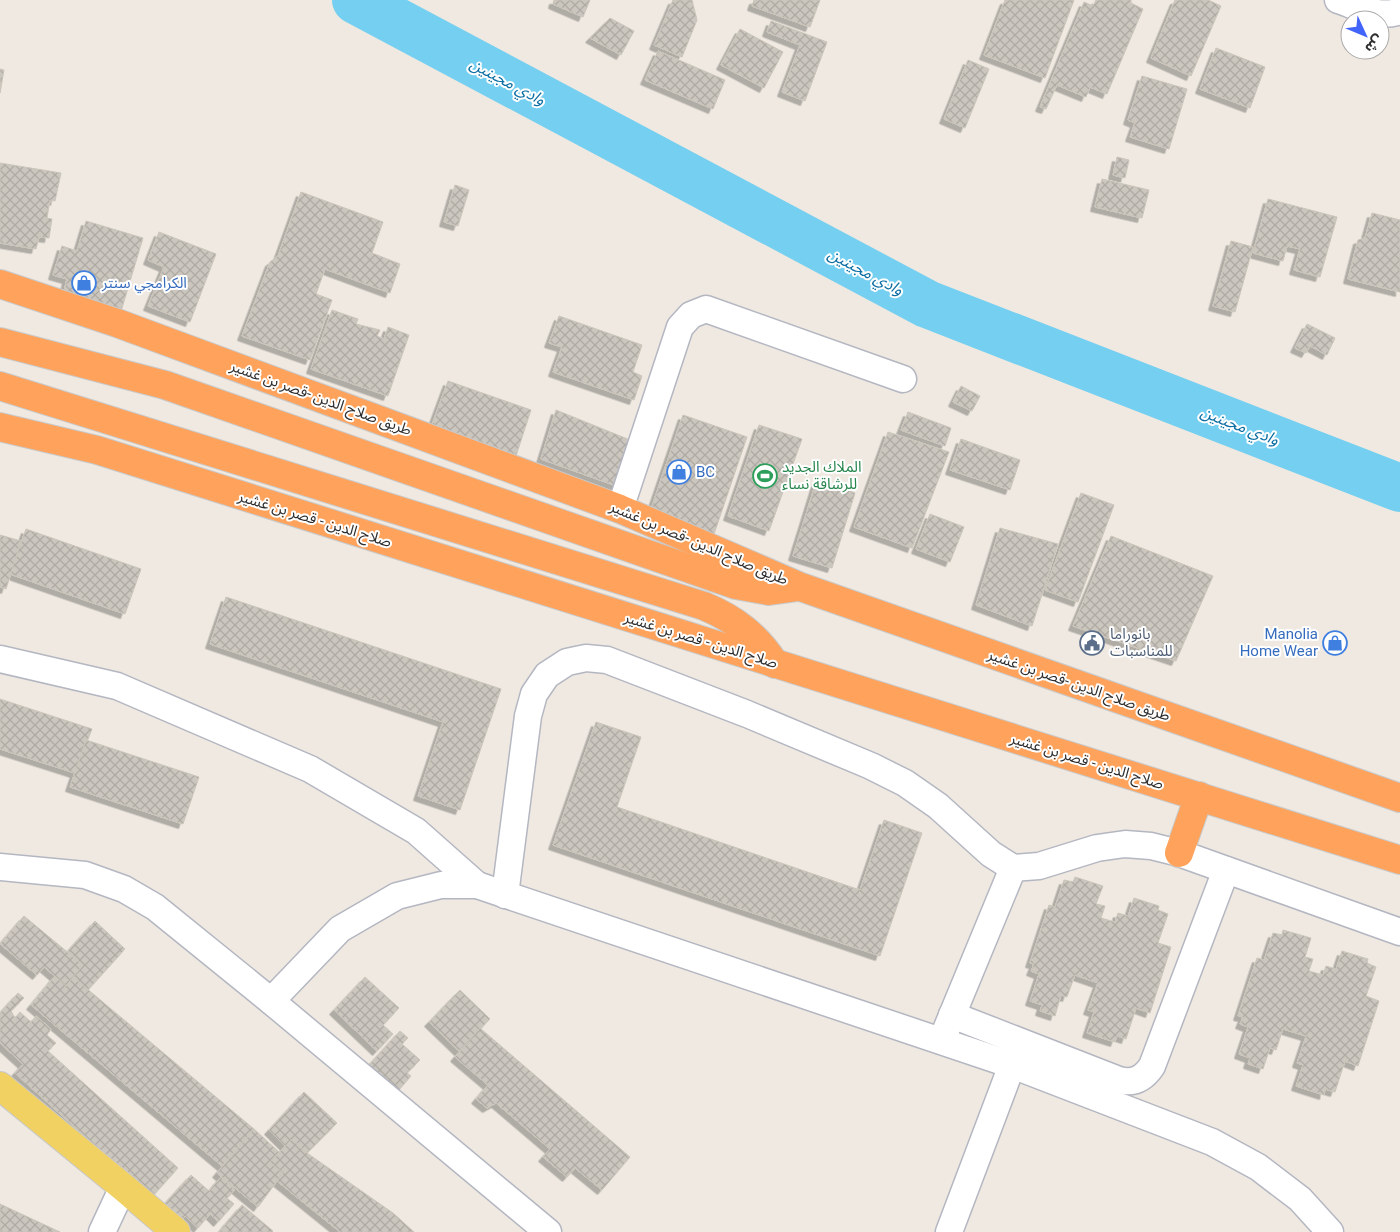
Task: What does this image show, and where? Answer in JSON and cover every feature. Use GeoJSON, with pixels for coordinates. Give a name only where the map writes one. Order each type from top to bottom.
{"type":"FeatureCollection","features":[{"type":"Feature","properties":{"kind":"highway","name":"طريق صلاح الدين -قصر بن غشير"},"geometry":{"type":"LineString","coordinates":[[0,284],[117,322],[620,509],[801,587],[1400,798]]}},
{"type":"Feature","properties":{"kind":"highway"},"geometry":{"type":"LineString","coordinates":[[0,342],[165,385],[736,585],[768,591],[801,587]]}},
{"type":"Feature","properties":{"kind":"highway"},"geometry":{"type":"LineString","coordinates":[[0,386],[704,606],[721,613],[752,634],[765,648],[775,664]]}},
{"type":"Feature","properties":{"kind":"highway","name":"صلاح الدين - قصر بن غشير"},"geometry":{"type":"LineString","coordinates":[[0,427],[97,450],[1400,860]]}},
{"type":"Feature","properties":{"kind":"highway"},"geometry":{"type":"LineString","coordinates":[[1179,853],[1199,796]]}},
{"type":"Feature","properties":{"kind":"main road"},"geometry":{"type":"LineString","coordinates":[[0,1086],[176,1232]]}},
{"type":"Feature","properties":{"kind":"street"},"geometry":{"type":"LineString","coordinates":[[1338,0],[1379,15],[1390,15],[1400,11]]}},
{"type":"Feature","properties":{"kind":"street"},"geometry":{"type":"LineString","coordinates":[[620,509],[680,326],[691,315],[706,309],[903,379]]}},
{"type":"Feature","properties":{"kind":"street"},"geometry":{"type":"LineString","coordinates":[[505,895],[528,716],[534,694],[547,675],[567,662],[586,658],[607,660],[747,714],[871,766],[905,783],[938,806],[991,854],[1013,868],[1039,866],[1097,848],[1125,844],[1151,846],[1179,853],[1400,932]]}},
{"type":"Feature","properties":{"kind":"street"},"geometry":{"type":"LineString","coordinates":[[0,659],[117,686],[310,769],[416,831],[477,885]]}},
{"type":"Feature","properties":{"kind":"street"},"geometry":{"type":"LineString","coordinates":[[0,868],[85,875],[124,889],[155,907],[548,1232]]}},
{"type":"Feature","properties":{"kind":"street"},"geometry":{"type":"LineString","coordinates":[[941,1042],[1013,868]]}},
{"type":"Feature","properties":{"kind":"street"},"geometry":{"type":"LineString","coordinates":[[952,1015],[1120,1080],[1126,1082],[1140,1079],[1147,1074],[1152,1066],[1226,870]]}},
{"type":"Feature","properties":{"kind":"street"},"geometry":{"type":"LineString","coordinates":[[271,1001],[340,929],[388,901],[397,896],[441,885],[477,885],[1012,1065],[1212,1142],[1258,1167],[1300,1200],[1330,1232]]}},
{"type":"Feature","properties":{"kind":"street"},"geometry":{"type":"LineString","coordinates":[[949,1232],[1012,1065]]}},
{"type":"Feature","properties":{"kind":"street"},"geometry":{"type":"LineString","coordinates":[[102,1232],[124,1187]]}},
{"type":"Feature","properties":{"kind":"building"},"geometry":{"type":"Polygon","coordinates":[[[554,0],[590,0],[583,17],[553,4],[554,0]]]}},
{"type":"Feature","properties":{"kind":"building"},"geometry":{"type":"Polygon","coordinates":[[[673,0],[692,0],[697,20],[682,57],[654,45],[673,0]]]}},
{"type":"Feature","properties":{"kind":"building"},"geometry":{"type":"Polygon","coordinates":[[[754,0],[820,0],[810,27],[752,6],[754,0]]]}},
{"type":"Feature","properties":{"kind":"building"},"geometry":{"type":"Polygon","coordinates":[[[1005,0],[1074,0],[1045,78],[984,55],[1005,0]]]}},
{"type":"Feature","properties":{"kind":"building"},"geometry":{"type":"Polygon","coordinates":[[[1096,0],[1131,0],[1131,3],[1143,9],[1107,94],[1090,87],[1086,97],[1057,85],[1046,109],[1040,107],[1084,2],[1093,6],[1096,0]]]}},
{"type":"Feature","properties":{"kind":"building"},"geometry":{"type":"Polygon","coordinates":[[[1175,0],[1208,0],[1221,6],[1191,76],[1151,58],[1175,0]]]}},
{"type":"Feature","properties":{"kind":"building"},"geometry":{"type":"Polygon","coordinates":[[[610,18],[634,31],[621,55],[590,38],[610,18]]]}},
{"type":"Feature","properties":{"kind":"building"},"geometry":{"type":"Polygon","coordinates":[[[771,21],[827,42],[805,101],[782,92],[800,45],[767,32],[771,21]]]}},
{"type":"Feature","properties":{"kind":"building"},"geometry":{"type":"Polygon","coordinates":[[[740,29],[783,52],[764,88],[721,65],[740,29]]]}},
{"type":"Feature","properties":{"kind":"building"},"geometry":{"type":"Polygon","coordinates":[[[1216,48],[1265,67],[1250,108],[1200,89],[1216,48]]]}},
{"type":"Feature","properties":{"kind":"building"},"geometry":{"type":"Polygon","coordinates":[[[658,51],[725,80],[713,109],[645,80],[658,51]]]}},
{"type":"Feature","properties":{"kind":"building"},"geometry":{"type":"Polygon","coordinates":[[[968,60],[989,69],[965,128],[944,119],[968,60]]]}},
{"type":"Feature","properties":{"kind":"building"},"geometry":{"type":"Polygon","coordinates":[[[0,69],[4,70],[0,93],[0,69]]]}},
{"type":"Feature","properties":{"kind":"building"},"geometry":{"type":"Polygon","coordinates":[[[1142,76],[1187,89],[1169,149],[1130,137],[1135,123],[1128,120],[1142,76]]]}},
{"type":"Feature","properties":{"kind":"building"},"geometry":{"type":"Polygon","coordinates":[[[1117,157],[1129,160],[1125,178],[1113,175],[1117,157]]]}},
{"type":"Feature","properties":{"kind":"building"},"geometry":{"type":"Polygon","coordinates":[[[0,163],[61,173],[55,201],[50,200],[47,218],[52,219],[49,238],[39,237],[36,249],[0,243],[0,163]]]}},
{"type":"Feature","properties":{"kind":"building"},"geometry":{"type":"Polygon","coordinates":[[[1102,179],[1149,190],[1142,218],[1095,207],[1102,179]]]}},
{"type":"Feature","properties":{"kind":"building"},"geometry":{"type":"Polygon","coordinates":[[[455,185],[469,190],[458,226],[444,222],[455,185]]]}},
{"type":"Feature","properties":{"kind":"building"},"geometry":{"type":"Polygon","coordinates":[[[301,192],[383,222],[372,253],[400,264],[390,293],[325,269],[316,294],[332,300],[310,360],[242,336],[270,262],[278,256],[301,192]]]}},
{"type":"Feature","properties":{"kind":"building"},"geometry":{"type":"Polygon","coordinates":[[[1268,199],[1337,217],[1320,277],[1294,270],[1300,249],[1287,246],[1283,261],[1253,253],[1268,199]]]}},
{"type":"Feature","properties":{"kind":"building"},"geometry":{"type":"Polygon","coordinates":[[[1372,213],[1400,220],[1400,292],[1348,279],[1358,240],[1365,238],[1372,213]]]}},
{"type":"Feature","properties":{"kind":"building"},"geometry":{"type":"Polygon","coordinates":[[[86,221],[143,238],[119,318],[63,295],[67,279],[53,275],[62,246],[77,251],[86,221]]]}},
{"type":"Feature","properties":{"kind":"building"},"geometry":{"type":"Polygon","coordinates":[[[159,232],[216,254],[190,322],[148,306],[164,267],[148,260],[159,232]]]}},
{"type":"Feature","properties":{"kind":"building"},"geometry":{"type":"Polygon","coordinates":[[[1231,241],[1253,247],[1235,312],[1213,306],[1231,241]]]}},
{"type":"Feature","properties":{"kind":"building"},"geometry":{"type":"Polygon","coordinates":[[[332,310],[358,319],[356,324],[380,330],[377,336],[384,339],[388,327],[409,335],[388,396],[311,369],[332,310]]]}},
{"type":"Feature","properties":{"kind":"building"},"geometry":{"type":"Polygon","coordinates":[[[559,316],[642,345],[633,372],[642,376],[634,400],[553,372],[562,347],[549,343],[559,316]]]}},
{"type":"Feature","properties":{"kind":"building"},"geometry":{"type":"Polygon","coordinates":[[[1307,324],[1335,338],[1327,355],[1310,346],[1306,353],[1295,348],[1307,324]]]}},
{"type":"Feature","properties":{"kind":"building"},"geometry":{"type":"Polygon","coordinates":[[[448,381],[531,410],[515,459],[430,430],[448,381]]]}},
{"type":"Feature","properties":{"kind":"building"},"geometry":{"type":"Polygon","coordinates":[[[961,386],[980,396],[972,411],[953,402],[961,386]]]}},
{"type":"Feature","properties":{"kind":"building"},"geometry":{"type":"Polygon","coordinates":[[[556,410],[635,442],[622,488],[541,459],[556,410]]]}},
{"type":"Feature","properties":{"kind":"building"},"geometry":{"type":"Polygon","coordinates":[[[908,412],[951,428],[945,446],[901,430],[908,412]]]}},
{"type":"Feature","properties":{"kind":"building"},"geometry":{"type":"Polygon","coordinates":[[[683,415],[747,437],[713,537],[649,515],[683,415]]]}},
{"type":"Feature","properties":{"kind":"building"},"geometry":{"type":"Polygon","coordinates":[[[759,425],[802,439],[769,531],[728,516],[759,425]]]}},
{"type":"Feature","properties":{"kind":"building"},"geometry":{"type":"Polygon","coordinates":[[[888,432],[949,452],[912,548],[854,527],[888,432]]]}},
{"type":"Feature","properties":{"kind":"building"},"geometry":{"type":"Polygon","coordinates":[[[961,439],[1020,460],[1010,490],[950,470],[961,439]]]}},
{"type":"Feature","properties":{"kind":"building"},"geometry":{"type":"Polygon","coordinates":[[[817,479],[855,493],[832,568],[793,556],[817,479]]]}},
{"type":"Feature","properties":{"kind":"building"},"geometry":{"type":"Polygon","coordinates":[[[1081,493],[1114,505],[1078,602],[1045,590],[1081,493]]]}},
{"type":"Feature","properties":{"kind":"building"},"geometry":{"type":"Polygon","coordinates":[[[930,514],[964,527],[950,562],[916,549],[930,514]]]}},
{"type":"Feature","properties":{"kind":"building"},"geometry":{"type":"Polygon","coordinates":[[[1000,528],[1058,544],[1032,626],[976,605],[1000,528]]]}},
{"type":"Feature","properties":{"kind":"building"},"geometry":{"type":"Polygon","coordinates":[[[26,529],[141,569],[125,614],[10,574],[26,529]]]}},
{"type":"Feature","properties":{"kind":"building"},"geometry":{"type":"Polygon","coordinates":[[[0,535],[21,541],[6,589],[0,587],[0,535]]]}},
{"type":"Feature","properties":{"kind":"building"},"geometry":{"type":"Polygon","coordinates":[[[1111,536],[1213,576],[1176,661],[1073,626],[1111,536]]]}},
{"type":"Feature","properties":{"kind":"building"},"geometry":{"type":"Polygon","coordinates":[[[226,597],[501,689],[460,810],[418,796],[443,722],[210,644],[226,597]]]}},
{"type":"Feature","properties":{"kind":"building"},"geometry":{"type":"Polygon","coordinates":[[[0,699],[92,729],[75,773],[0,749],[0,699]]]}},
{"type":"Feature","properties":{"kind":"building"},"geometry":{"type":"Polygon","coordinates":[[[596,722],[641,737],[617,807],[860,890],[884,820],[922,833],[880,956],[553,845],[596,722]]]}},
{"type":"Feature","properties":{"kind":"building"},"geometry":{"type":"Polygon","coordinates":[[[86,740],[199,777],[183,824],[70,787],[86,740]]]}},
{"type":"Feature","properties":{"kind":"building"},"geometry":{"type":"Polygon","coordinates":[[[1075,877],[1103,886],[1096,904],[1105,906],[1101,918],[1115,922],[1118,913],[1128,916],[1134,898],[1159,906],[1158,910],[1168,914],[1158,943],[1171,947],[1150,1013],[1136,1008],[1126,1039],[1117,1036],[1115,1042],[1087,1033],[1094,1012],[1088,1010],[1098,983],[1075,975],[1067,997],[1061,995],[1055,1016],[1040,1011],[1042,1005],[1030,1001],[1039,974],[1031,971],[1034,964],[1030,963],[1049,905],[1055,907],[1064,880],[1073,882],[1075,877]]]}},
{"type":"Feature","properties":{"kind":"building"},"geometry":{"type":"Polygon","coordinates":[[[24,916],[83,965],[66,986],[44,967],[37,975],[0,944],[24,916]]]}},
{"type":"Feature","properties":{"kind":"building"},"geometry":{"type":"Polygon","coordinates":[[[95,921],[125,949],[88,990],[73,977],[83,965],[68,951],[95,921]]]}},
{"type":"Feature","properties":{"kind":"building"},"geometry":{"type":"Polygon","coordinates":[[[1283,930],[1311,938],[1305,957],[1313,959],[1309,971],[1323,975],[1326,966],[1336,969],[1342,951],[1368,959],[1367,963],[1376,967],[1366,996],[1379,1001],[1358,1066],[1345,1061],[1335,1092],[1325,1089],[1324,1095],[1296,1086],[1303,1065],[1297,1063],[1306,1036],[1283,1029],[1276,1050],[1270,1048],[1263,1069],[1248,1064],[1250,1058],[1239,1054],[1248,1027],[1240,1024],[1243,1017],[1238,1016],[1257,958],[1264,960],[1273,933],[1282,935],[1283,930]]]}},
{"type":"Feature","properties":{"kind":"building"},"geometry":{"type":"Polygon","coordinates":[[[55,976],[66,986],[73,977],[254,1129],[222,1166],[31,1005],[55,976]]]}},
{"type":"Feature","properties":{"kind":"building"},"geometry":{"type":"Polygon","coordinates":[[[365,977],[399,1008],[383,1025],[393,1034],[377,1051],[334,1010],[365,977]]]}},
{"type":"Feature","properties":{"kind":"building"},"geometry":{"type":"Polygon","coordinates":[[[460,990],[490,1019],[459,1051],[429,1022],[460,990]]]}},
{"type":"Feature","properties":{"kind":"building"},"geometry":{"type":"Polygon","coordinates":[[[18,993],[24,998],[11,1011],[15,1018],[20,1012],[31,1022],[36,1016],[51,1029],[47,1035],[56,1043],[48,1051],[178,1168],[152,1197],[15,1073],[23,1064],[0,1043],[0,1013],[18,993]]]}},
{"type":"Feature","properties":{"kind":"building"},"geometry":{"type":"Polygon","coordinates":[[[480,1028],[630,1157],[602,1190],[575,1168],[567,1177],[543,1157],[550,1149],[496,1103],[487,1108],[476,1099],[488,1085],[455,1057],[480,1028]]]}},
{"type":"Feature","properties":{"kind":"building"},"geometry":{"type":"Polygon","coordinates":[[[400,1031],[408,1038],[402,1044],[420,1060],[407,1073],[411,1076],[392,1098],[363,1072],[400,1031]]]}},
{"type":"Feature","properties":{"kind":"building"},"geometry":{"type":"Polygon","coordinates":[[[304,1092],[337,1123],[307,1153],[292,1139],[286,1147],[269,1130],[304,1092]]]}},
{"type":"Feature","properties":{"kind":"building"},"geometry":{"type":"Polygon","coordinates":[[[254,1129],[279,1152],[270,1162],[283,1173],[258,1207],[217,1173],[254,1129]]]}},
{"type":"Feature","properties":{"kind":"building"},"geometry":{"type":"Polygon","coordinates":[[[292,1139],[307,1153],[393,1213],[414,1232],[340,1232],[277,1181],[283,1173],[270,1162],[292,1139]]]}},
{"type":"Feature","properties":{"kind":"building"},"geometry":{"type":"Polygon","coordinates":[[[191,1175],[209,1191],[221,1177],[235,1190],[227,1198],[234,1204],[218,1222],[210,1214],[198,1228],[185,1216],[178,1224],[161,1208],[191,1175]]]}},
{"type":"Feature","properties":{"kind":"building"},"geometry":{"type":"Polygon","coordinates":[[[0,1204],[60,1232],[0,1232],[0,1204]]]}},
{"type":"Feature","properties":{"kind":"building"},"geometry":{"type":"Polygon","coordinates":[[[242,1205],[273,1231],[219,1232],[242,1205]]]}},
{"type":"Feature","properties":{"kind":"waterway","name":"وادي مجينين"},"geometry":{"type":"LineString","coordinates":[[356,0],[927,304],[1400,488]]}},
{"type":"Feature","properties":{"kind":"place","name":"الكرامجي سنتر"},"geometry":{"type":"Point","coordinates":[84,283]}},
{"type":"Feature","properties":{"kind":"place","name":"BC"},"geometry":{"type":"Point","coordinates":[679,472]}},
{"type":"Feature","properties":{"kind":"place","name":"الملاك الجديد للرشاقة نساء"},"geometry":{"type":"Point","coordinates":[765,476]}},
{"type":"Feature","properties":{"kind":"place","name":"بانوراما للمناسبات"},"geometry":{"type":"Point","coordinates":[1092,643]}},
{"type":"Feature","properties":{"kind":"place","name":"Manolia Home Wear"},"geometry":{"type":"Point","coordinates":[1335,643]}}]}
